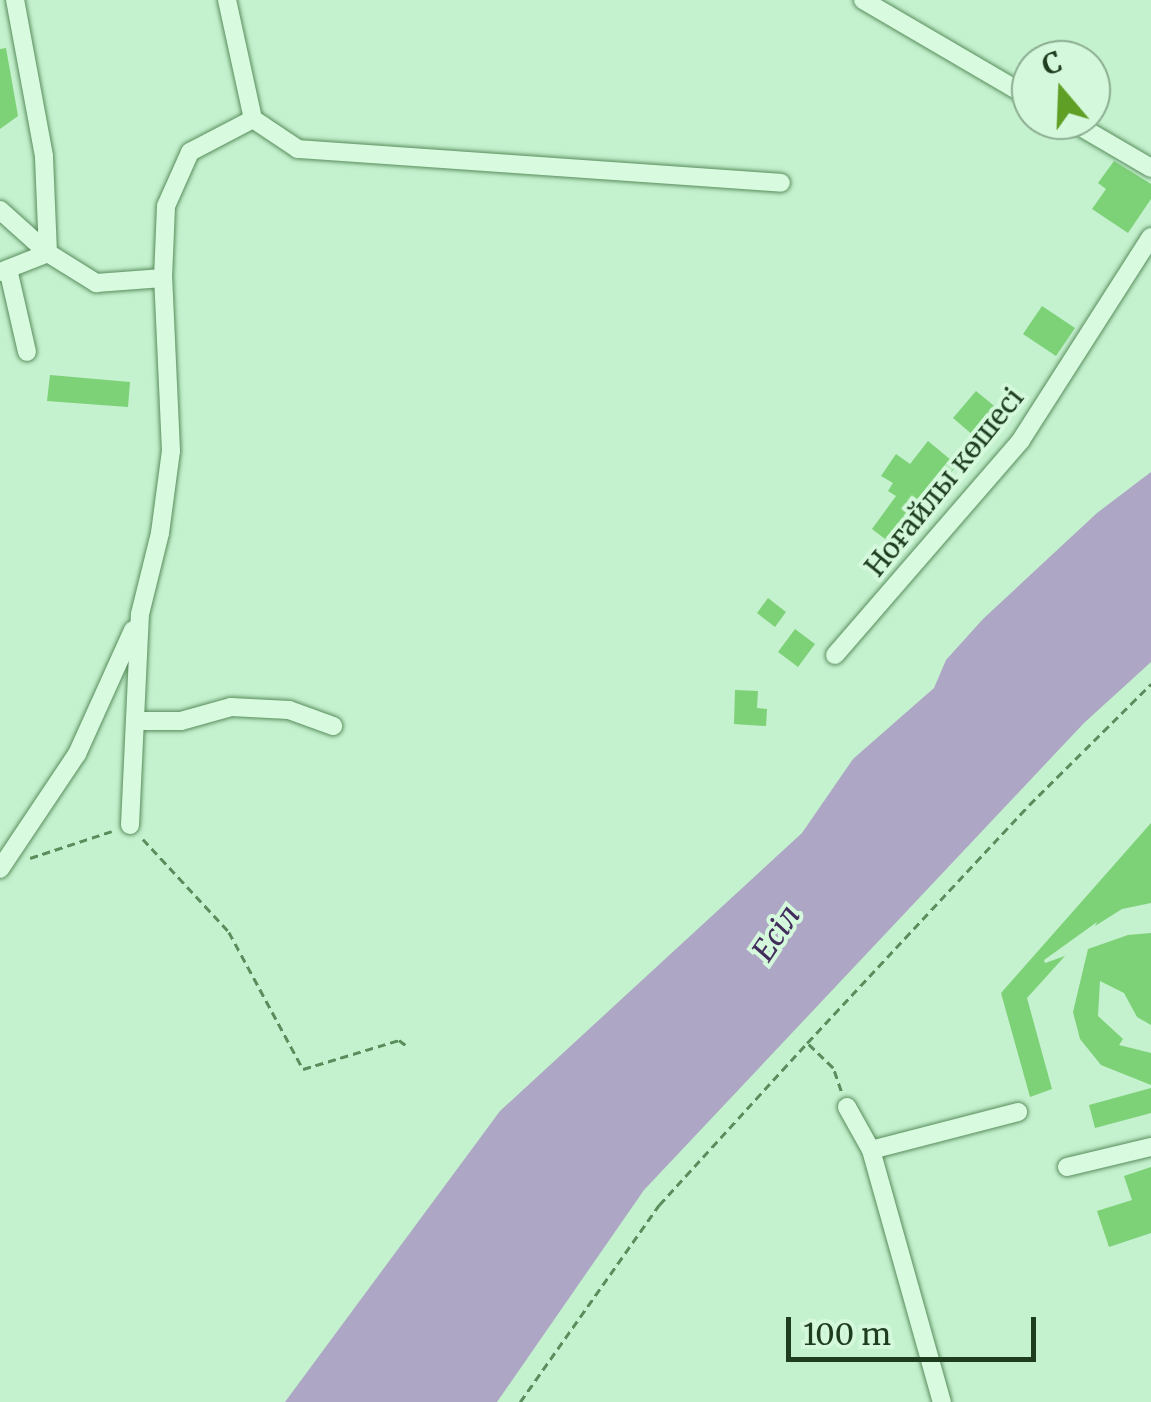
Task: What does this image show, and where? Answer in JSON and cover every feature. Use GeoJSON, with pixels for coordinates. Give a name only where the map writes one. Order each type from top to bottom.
{"type":"FeatureCollection","features":[{"type":"Feature","properties":{"kind":"street"},"geometry":{"type":"LineString","coordinates":[[15,0],[44,156],[48,253]]}},
{"type":"Feature","properties":{"kind":"street"},"geometry":{"type":"LineString","coordinates":[[227,0],[253,119],[298,149],[781,183]]}},
{"type":"Feature","properties":{"kind":"street"},"geometry":{"type":"LineString","coordinates":[[863,0],[1011,86]]}},
{"type":"Feature","properties":{"kind":"street"},"geometry":{"type":"LineString","coordinates":[[0,868],[77,754],[113,683],[140,614],[160,533],[171,451],[164,278],[166,206],[190,152],[253,119]]}},
{"type":"Feature","properties":{"kind":"street"},"geometry":{"type":"LineString","coordinates":[[1103,140],[1151,168]]}},
{"type":"Feature","properties":{"kind":"street"},"geometry":{"type":"LineString","coordinates":[[0,210],[48,253],[96,282],[164,278]]}},
{"type":"Feature","properties":{"kind":"street","name":"Ноғайлы көшесі"},"geometry":{"type":"LineString","coordinates":[[836,655],[1021,440],[1151,237]]}},
{"type":"Feature","properties":{"kind":"street"},"geometry":{"type":"LineString","coordinates":[[27,352],[4,271],[48,253]]}},
{"type":"Feature","properties":{"kind":"street"},"geometry":{"type":"LineString","coordinates":[[130,825],[140,614]]}},
{"type":"Feature","properties":{"kind":"street"},"geometry":{"type":"LineString","coordinates":[[135,721],[181,721],[231,708],[289,710],[334,726]]}},
{"type":"Feature","properties":{"kind":"street"},"geometry":{"type":"LineString","coordinates":[[847,1107],[871,1150],[942,1402]]}},
{"type":"Feature","properties":{"kind":"street"},"geometry":{"type":"LineString","coordinates":[[871,1150],[1018,1112]]}},
{"type":"Feature","properties":{"kind":"street"},"geometry":{"type":"LineString","coordinates":[[1067,1167],[1151,1148]]}},
{"type":"Feature","properties":{"kind":"path"},"geometry":{"type":"LineString","coordinates":[[520,1402],[659,1204],[1028,805],[1151,684]]}},
{"type":"Feature","properties":{"kind":"path"},"geometry":{"type":"LineString","coordinates":[[0,868],[130,825],[229,932],[303,1069],[399,1040],[407,1046]]}},
{"type":"Feature","properties":{"kind":"path"},"geometry":{"type":"LineString","coordinates":[[807,1043],[833,1068],[847,1107]]}},
{"type":"Feature","properties":{"kind":"water","name":"Есіл"},"geometry":{"type":"Polygon","coordinates":[[[1151,472],[1151,662],[1084,723],[644,1190],[497,1402],[285,1402],[500,1111],[802,833],[853,759],[934,688],[946,660],[983,619],[1097,513],[1151,472]]]}},
{"type":"Feature","properties":{"kind":"building"},"geometry":{"type":"Polygon","coordinates":[[[6,48],[18,116],[0,129],[0,49],[6,48]]]}},
{"type":"Feature","properties":{"kind":"building"},"geometry":{"type":"Polygon","coordinates":[[[1114,161],[1151,184],[1151,199],[1128,233],[1092,209],[1106,189],[1098,183],[1114,161]]]}},
{"type":"Feature","properties":{"kind":"building"},"geometry":{"type":"Polygon","coordinates":[[[1042,306],[1075,328],[1056,356],[1023,334],[1042,306]]]}},
{"type":"Feature","properties":{"kind":"building"},"geometry":{"type":"Polygon","coordinates":[[[50,375],[130,382],[128,407],[47,401],[50,375]]]}},
{"type":"Feature","properties":{"kind":"building"},"geometry":{"type":"Polygon","coordinates":[[[976,391],[1004,414],[981,442],[953,418],[976,391]]]}},
{"type":"Feature","properties":{"kind":"building"},"geometry":{"type":"Polygon","coordinates":[[[928,441],[957,465],[893,545],[872,529],[896,496],[888,491],[893,483],[881,476],[896,454],[910,464],[928,441]]]}},
{"type":"Feature","properties":{"kind":"building"},"geometry":{"type":"Polygon","coordinates":[[[768,598],[786,612],[775,627],[757,613],[768,598]]]}},
{"type":"Feature","properties":{"kind":"building"},"geometry":{"type":"Polygon","coordinates":[[[795,629],[815,644],[798,667],[778,652],[795,629]]]}},
{"type":"Feature","properties":{"kind":"building"},"geometry":{"type":"Polygon","coordinates":[[[735,690],[758,691],[757,708],[767,709],[766,726],[734,724],[735,690]]]}},
{"type":"Feature","properties":{"kind":"building"},"geometry":{"type":"Polygon","coordinates":[[[1151,823],[1151,903],[1122,909],[1095,926],[1097,922],[1044,960],[1045,963],[1065,956],[1027,998],[1052,1089],[1030,1097],[1001,993],[1151,823]]]}},
{"type":"Feature","properties":{"kind":"building"},"geometry":{"type":"Polygon","coordinates":[[[1151,933],[1151,1025],[1137,1017],[1124,993],[1100,981],[1098,1016],[1123,1039],[1119,1045],[1151,1053],[1151,1085],[1101,1065],[1080,1039],[1073,1012],[1088,949],[1128,935],[1151,933]]]}},
{"type":"Feature","properties":{"kind":"building"},"geometry":{"type":"Polygon","coordinates":[[[1151,1088],[1151,1113],[1095,1128],[1089,1105],[1151,1088]]]}},
{"type":"Feature","properties":{"kind":"building"},"geometry":{"type":"Polygon","coordinates":[[[1151,1167],[1151,1233],[1109,1247],[1097,1211],[1132,1200],[1124,1176],[1151,1167]]]}}]}
